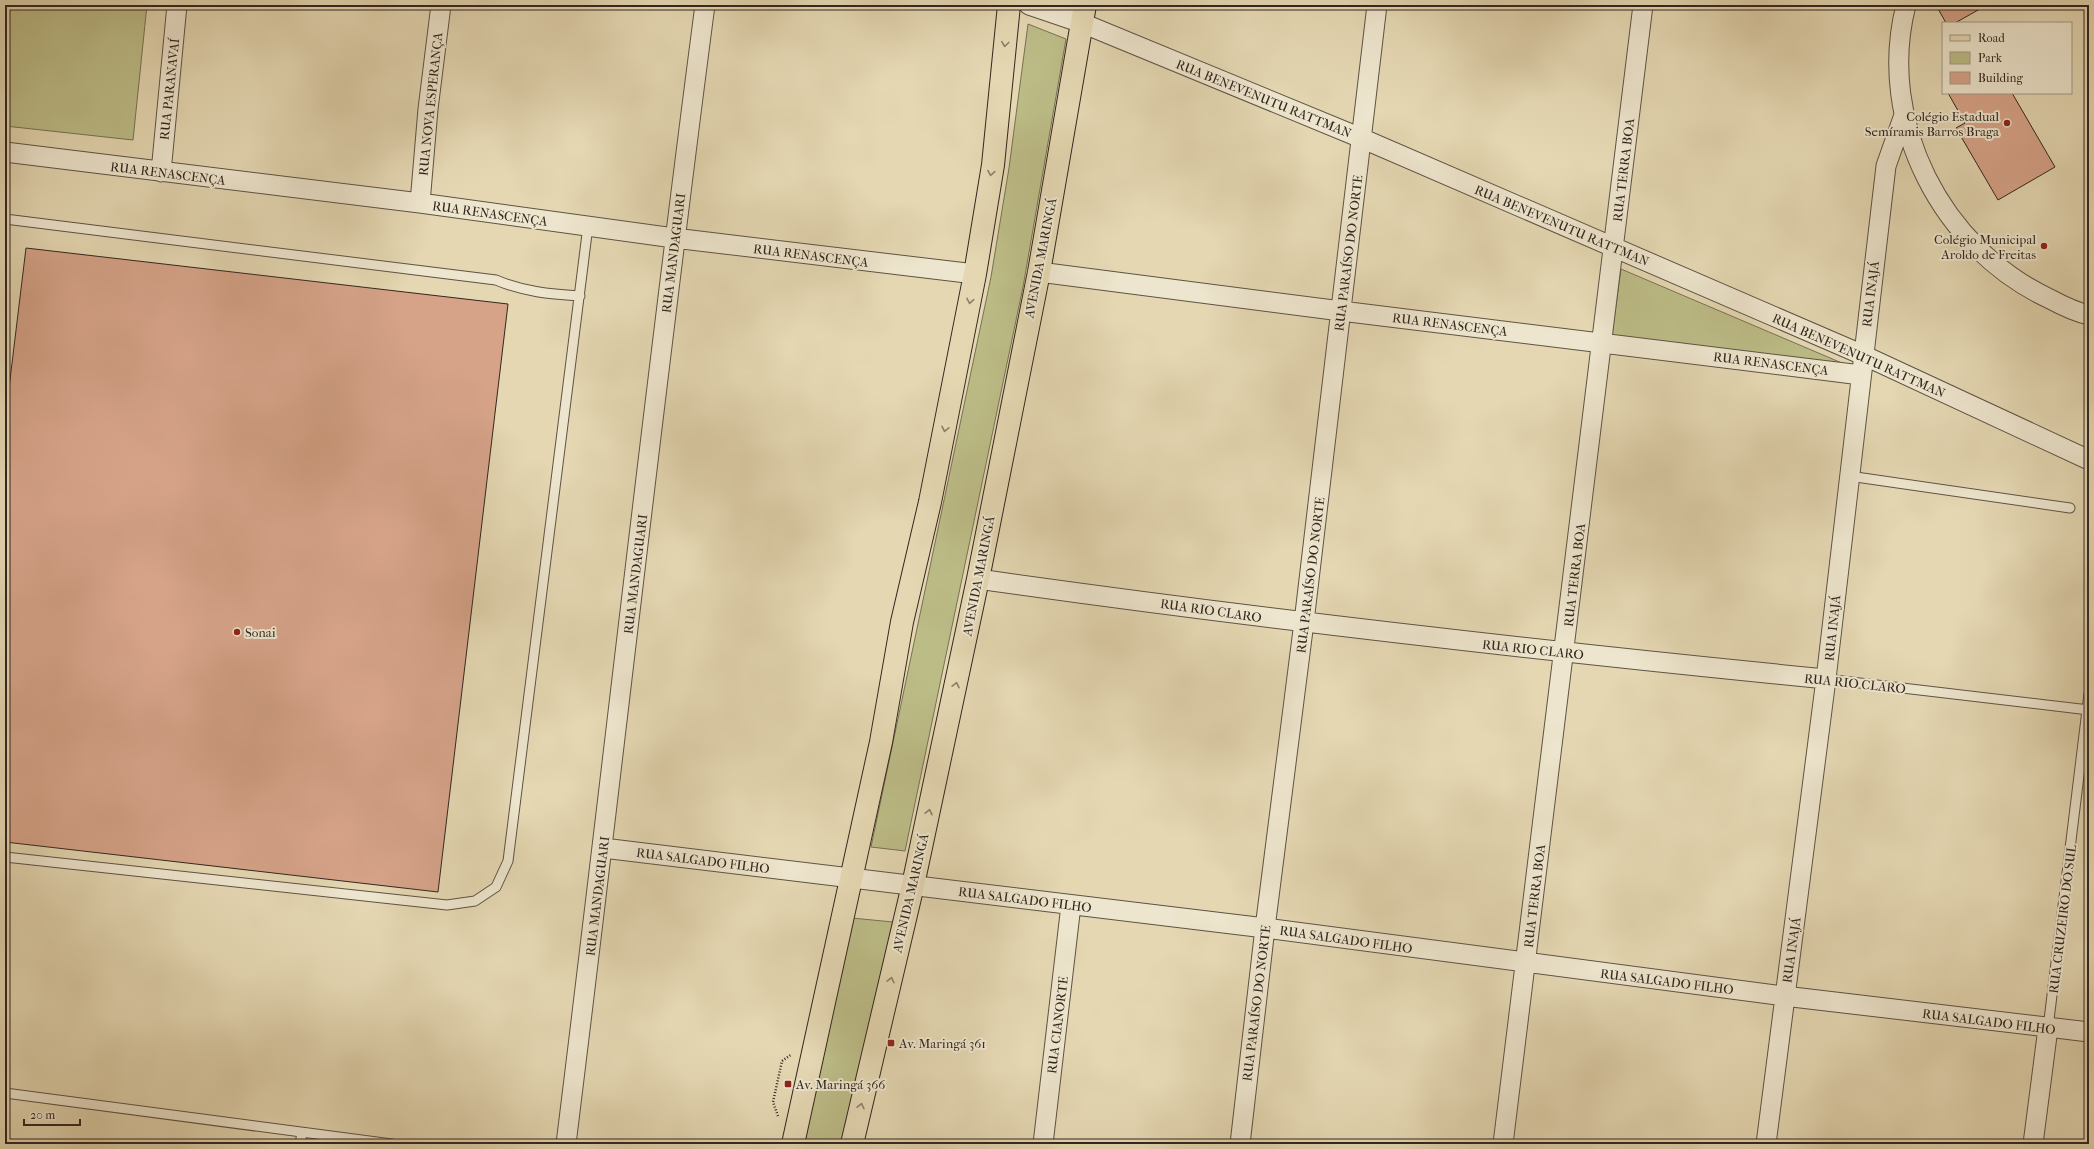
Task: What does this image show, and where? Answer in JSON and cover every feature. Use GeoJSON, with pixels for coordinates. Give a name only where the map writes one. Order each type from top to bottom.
{"type":"FeatureCollection","features":[{"type":"Feature","properties":{"kind":"main road"},"geometry":{"type":"LineString","coordinates":[[794,1144],[852,878],[880,742],[902,622],[930,502],[975,274],[992,165],[1010,5]]}},
{"type":"Feature","properties":{"kind":"main road","name":"AVENIDA MARINGÁ"},"geometry":{"type":"LineString","coordinates":[[852,1144],[913,885],[978,579],[1039,272],[1084,14]]}},
{"type":"Feature","properties":{"kind":"street","name":"RUA PARANAVAÍ"},"geometry":{"type":"LineString","coordinates":[[161,172],[177,5]]}},
{"type":"Feature","properties":{"kind":"street","name":"RUA NOVA ESPERANÇA"},"geometry":{"type":"LineString","coordinates":[[420,203],[428,109],[441,5]]}},
{"type":"Feature","properties":{"kind":"street","name":"RUA MANDAGUARI"},"geometry":{"type":"LineString","coordinates":[[566,1144],[603,848],[674,238],[705,5]]}},
{"type":"Feature","properties":{"kind":"street","name":"RUA BENEVENUTU RATTMAN"},"geometry":{"type":"LineString","coordinates":[[1029,5],[1084,14],[1362,138],[1863,355],[2089,460]]}},
{"type":"Feature","properties":{"kind":"street","name":"RUA PARAÍSO DO NORTE"},"geometry":{"type":"LineString","coordinates":[[1240,1144],[1265,928],[1304,622],[1377,5]]}},
{"type":"Feature","properties":{"kind":"street","name":"RUA TERRA BOA"},"geometry":{"type":"LineString","coordinates":[[1503,1144],[1603,342],[1643,5]]}},
{"type":"Feature","properties":{"kind":"street"},"geometry":{"type":"LineString","coordinates":[[1906,5],[1899,48],[1899,81],[1904,115],[1920,167],[1947,215],[1983,256],[2027,289],[2077,312],[2089,315]]}},
{"type":"Feature","properties":{"kind":"street","name":"RUA INAJÁ"},"geometry":{"type":"LineString","coordinates":[[1766,1144],[1826,679],[1886,166],[1904,115]]}},
{"type":"Feature","properties":{"kind":"street","name":"RUA RENASCENÇA"},"geometry":{"type":"LineString","coordinates":[[5,152],[420,203],[674,238],[975,274]]}},
{"type":"Feature","properties":{"kind":"street","name":"RUA RENASCENÇA"},"geometry":{"type":"LineString","coordinates":[[1039,272],[1861,375]]}},
{"type":"Feature","properties":{"kind":"street","name":"RUA RIO CLARO"},"geometry":{"type":"LineString","coordinates":[[978,579],[1304,622],[1564,653],[1826,679]]}},
{"type":"Feature","properties":{"kind":"street","name":"RUA SALGADO FILHO"},"geometry":{"type":"LineString","coordinates":[[603,848],[1265,928],[1784,996],[2089,1032]]}},
{"type":"Feature","properties":{"kind":"street","name":"RUA CIANORTE"},"geometry":{"type":"LineString","coordinates":[[1043,1144],[1071,905]]}},
{"type":"Feature","properties":{"kind":"street","name":"RUA CRUZEIRO DO SUL"},"geometry":{"type":"LineString","coordinates":[[2033,1144],[2048,1028]]}},
{"type":"Feature","properties":{"kind":"lane"},"geometry":{"type":"LineString","coordinates":[[5,219],[496,280],[515,289],[536,293],[580,296]]}},
{"type":"Feature","properties":{"kind":"lane"},"geometry":{"type":"LineString","coordinates":[[5,857],[447,905],[475,901],[496,887],[508,861],[588,226]]}},
{"type":"Feature","properties":{"kind":"lane"},"geometry":{"type":"LineString","coordinates":[[1850,476],[2070,508]]}},
{"type":"Feature","properties":{"kind":"lane","name":"RUA RIO CLARO"},"geometry":{"type":"LineString","coordinates":[[1826,679],[2088,710]]}},
{"type":"Feature","properties":{"kind":"lane","name":"RUA CRUZEIRO DO SUL"},"geometry":{"type":"LineString","coordinates":[[2048,1028],[2089,694]]}},
{"type":"Feature","properties":{"kind":"lane"},"geometry":{"type":"LineString","coordinates":[[5,1092],[392,1144]]}},
{"type":"Feature","properties":{"kind":"lane"},"geometry":{"type":"LineString","coordinates":[[300,1144],[302,1133]]}},
{"type":"Feature","properties":{"kind":"path"},"geometry":{"type":"LineString","coordinates":[[780,1122],[773,1102],[774,1095],[782,1061],[796,1051]]}},
{"type":"Feature","properties":{"kind":"green space"},"geometry":{"type":"Polygon","coordinates":[[[5,5],[147,5],[133,140],[5,126],[5,5]]]}},
{"type":"Feature","properties":{"kind":"green space"},"geometry":{"type":"Polygon","coordinates":[[[1028,24],[1066,39],[1023,287],[905,851],[871,847],[991,277],[1009,168],[1028,24]]]}},
{"type":"Feature","properties":{"kind":"green space"},"geometry":{"type":"Polygon","coordinates":[[[1621,269],[1856,369],[1611,341],[1621,269]]]}},
{"type":"Feature","properties":{"kind":"green space"},"geometry":{"type":"Polygon","coordinates":[[[852,918],[893,922],[841,1144],[803,1144],[852,918]]]}},
{"type":"Feature","properties":{"kind":"building"},"geometry":{"type":"Polygon","coordinates":[[[1936,5],[1987,5],[1957,22],[1945,22],[1936,5]]]}},
{"type":"Feature","properties":{"kind":"building"},"geometry":{"type":"Polygon","coordinates":[[[1949,94],[2013,94],[2055,167],[1998,200],[1956,128],[1965,123],[1949,94]]]}},
{"type":"Feature","properties":{"kind":"building","name":"Sonai"},"geometry":{"type":"Polygon","coordinates":[[[26,248],[508,304],[438,892],[5,842],[5,421],[26,248]]]}},
{"type":"Feature","properties":{"kind":"place","name":"Colégio Estadual Semíramis Barros Braga"},"geometry":{"type":"Point","coordinates":[2007,123]}},
{"type":"Feature","properties":{"kind":"place","name":"Colégio Municipal Aroldo de Freitas"},"geometry":{"type":"Point","coordinates":[2044,246]}},
{"type":"Feature","properties":{"kind":"place","name":"Sonai"},"geometry":{"type":"Point","coordinates":[237,632]}},
{"type":"Feature","properties":{"kind":"place","name":"Av. Maringá 361"},"geometry":{"type":"Point","coordinates":[891,1043]}},
{"type":"Feature","properties":{"kind":"place","name":"Av. Maringá 366"},"geometry":{"type":"Point","coordinates":[788,1084]}}]}
